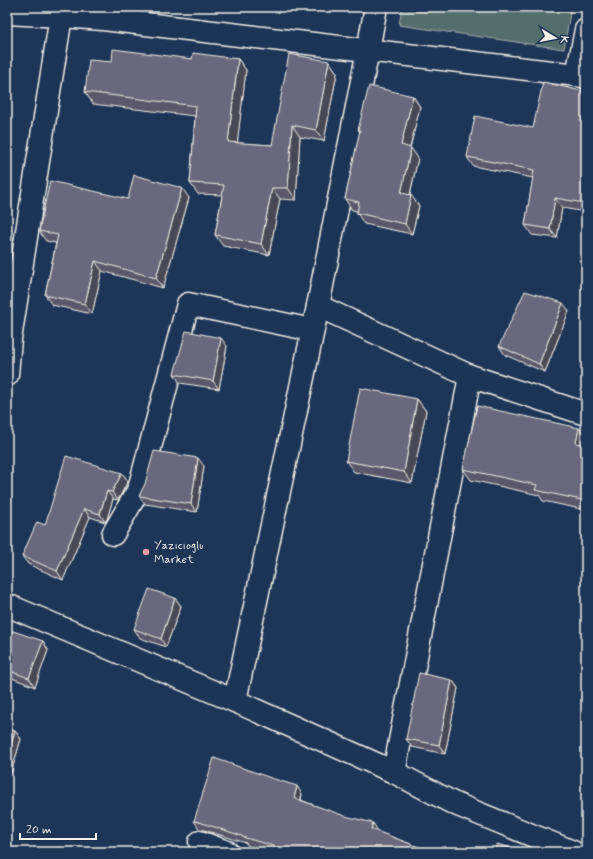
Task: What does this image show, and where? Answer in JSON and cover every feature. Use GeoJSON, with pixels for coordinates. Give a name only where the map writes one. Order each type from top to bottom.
{"type":"FeatureCollection","features":[{"type":"Feature","properties":{"kind":"street"},"geometry":{"type":"LineString","coordinates":[[235,701],[318,306],[376,7]]}},
{"type":"Feature","properties":{"kind":"street"},"geometry":{"type":"LineString","coordinates":[[7,13],[61,16],[104,13],[368,50],[582,76],[586,30]]}},
{"type":"Feature","properties":{"kind":"street"},"geometry":{"type":"LineString","coordinates":[[7,374],[10,339],[61,16]]}},
{"type":"Feature","properties":{"kind":"street"},"geometry":{"type":"LineString","coordinates":[[113,534],[140,489],[188,304],[312,330]]}},
{"type":"Feature","properties":{"kind":"street"},"geometry":{"type":"LineString","coordinates":[[318,306],[470,376],[586,414]]}},
{"type":"Feature","properties":{"kind":"street"},"geometry":{"type":"LineString","coordinates":[[394,772],[470,376]]}},
{"type":"Feature","properties":{"kind":"street"},"geometry":{"type":"LineString","coordinates":[[7,603],[235,701],[394,772],[453,804],[573,852]]}},
{"type":"Feature","properties":{"kind":"street"},"geometry":{"type":"LineString","coordinates":[[200,842],[227,852]]}},
{"type":"Feature","properties":{"kind":"green space"},"geometry":{"type":"Polygon","coordinates":[[[402,7],[571,7],[564,49],[399,25],[402,7]]]}},
{"type":"Feature","properties":{"kind":"building"},"geometry":{"type":"Polygon","coordinates":[[[113,49],[192,59],[193,53],[238,59],[228,142],[272,145],[289,54],[329,61],[316,130],[292,125],[288,188],[272,188],[261,244],[215,235],[224,185],[190,183],[196,106],[85,92],[89,60],[112,62],[113,49]]]}},
{"type":"Feature","properties":{"kind":"building"},"geometry":{"type":"Polygon","coordinates":[[[543,82],[586,92],[586,191],[584,203],[555,198],[550,229],[525,225],[534,170],[467,157],[475,116],[533,128],[543,82]]]}},
{"type":"Feature","properties":{"kind":"building"},"geometry":{"type":"Polygon","coordinates":[[[369,86],[413,96],[401,145],[411,148],[401,193],[411,195],[405,224],[357,213],[359,202],[345,199],[360,130],[358,130],[369,86]]]}},
{"type":"Feature","properties":{"kind":"building"},"geometry":{"type":"Polygon","coordinates":[[[134,175],[182,188],[156,278],[95,261],[85,304],[45,295],[58,235],[39,231],[50,181],[128,199],[134,175]]]}},
{"type":"Feature","properties":{"kind":"building"},"geometry":{"type":"Polygon","coordinates":[[[525,291],[563,303],[539,364],[499,346],[525,291]]]}},
{"type":"Feature","properties":{"kind":"building"},"geometry":{"type":"Polygon","coordinates":[[[186,331],[221,338],[213,381],[174,374],[186,331]]]}},
{"type":"Feature","properties":{"kind":"building"},"geometry":{"type":"Polygon","coordinates":[[[360,388],[417,399],[404,472],[346,461],[360,388]]]}},
{"type":"Feature","properties":{"kind":"building"},"geometry":{"type":"Polygon","coordinates":[[[477,406],[579,428],[576,443],[586,445],[586,501],[535,490],[537,485],[463,469],[477,406]]]}},
{"type":"Feature","properties":{"kind":"building"},"geometry":{"type":"Polygon","coordinates":[[[154,451],[198,458],[191,504],[139,496],[145,484],[154,451]]]}},
{"type":"Feature","properties":{"kind":"building"},"geometry":{"type":"Polygon","coordinates":[[[66,456],[122,473],[112,492],[107,491],[100,514],[84,509],[57,571],[22,556],[37,522],[45,525],[66,456]]]}},
{"type":"Feature","properties":{"kind":"building"},"geometry":{"type":"Polygon","coordinates":[[[149,589],[175,598],[161,639],[134,629],[149,589]]]}},
{"type":"Feature","properties":{"kind":"building"},"geometry":{"type":"Polygon","coordinates":[[[10,630],[43,641],[29,678],[7,670],[7,639],[10,630]]]}},
{"type":"Feature","properties":{"kind":"building"},"geometry":{"type":"Polygon","coordinates":[[[419,673],[452,680],[439,745],[406,739],[419,673]]]}},
{"type":"Feature","properties":{"kind":"building"},"geometry":{"type":"Polygon","coordinates":[[[7,728],[15,731],[7,758],[7,728]]]}},
{"type":"Feature","properties":{"kind":"building"},"geometry":{"type":"Polygon","coordinates":[[[214,758],[297,786],[294,798],[345,816],[373,823],[371,829],[432,852],[332,852],[325,850],[324,852],[283,852],[284,849],[194,821],[214,758]]]}},
{"type":"Feature","properties":{"kind":"building"},"geometry":{"type":"Polygon","coordinates":[[[497,844],[525,852],[494,852],[497,844]]]}},
{"type":"Feature","properties":{"kind":"place","name":"Yazıcıoglu Market"},"geometry":{"type":"Point","coordinates":[146,552]}}]}
